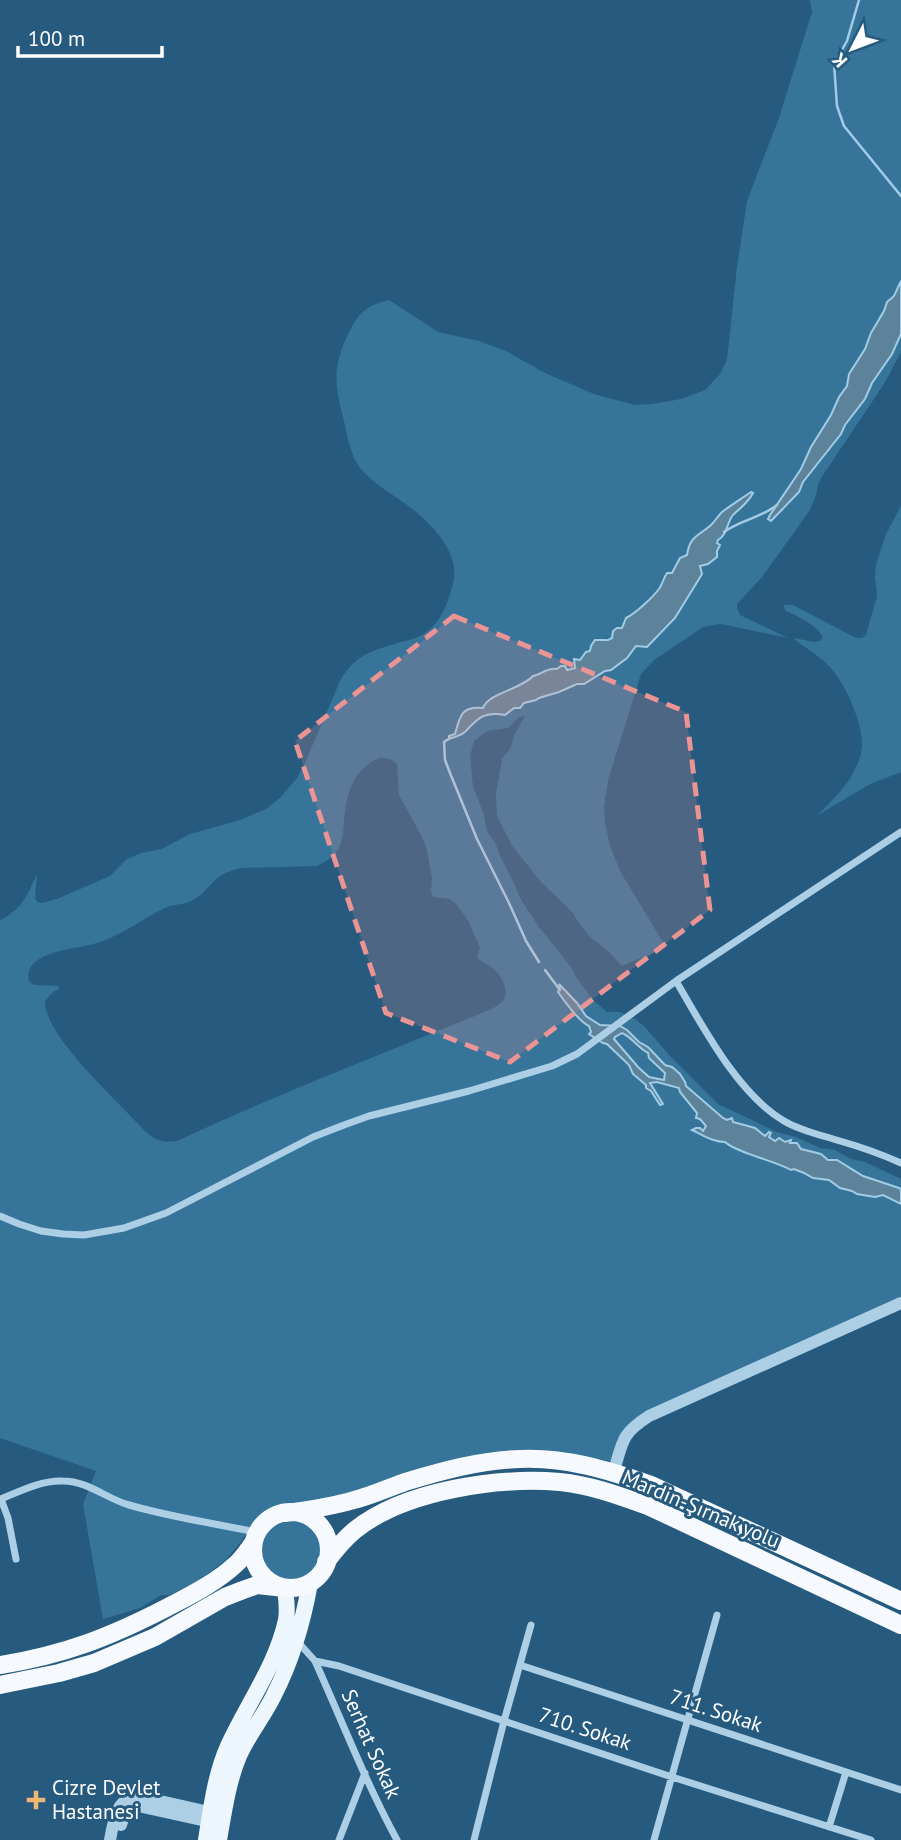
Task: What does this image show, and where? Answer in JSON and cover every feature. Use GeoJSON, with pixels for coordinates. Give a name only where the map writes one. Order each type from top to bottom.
{"type":"FeatureCollection","features":[{"type":"Feature","properties":{"kind":"highway"},"geometry":{"type":"LineString","coordinates":[[0,1665],[86,1645],[184,1599],[238,1563],[269,1519],[285,1513],[356,1500],[468,1465],[519,1459],[565,1461],[614,1472],[651,1485],[901,1601]]}},
{"type":"Feature","properties":{"kind":"highway","name":"Mardin-Şırnak yolu"},"geometry":{"type":"LineString","coordinates":[[326,1562],[342,1541],[365,1522],[411,1501],[490,1482],[561,1482],[596,1489],[648,1506],[901,1625]]}},
{"type":"Feature","properties":{"kind":"highway"},"geometry":{"type":"LineString","coordinates":[[0,1685],[94,1663],[155,1637],[225,1597],[243,1590],[257,1586],[285,1588],[310,1583],[326,1562],[328,1543],[319,1526],[304,1515],[285,1513]]}},
{"type":"Feature","properties":{"kind":"highway"},"geometry":{"type":"LineString","coordinates":[[255,1538],[253,1555],[257,1567],[273,1584],[285,1588]]}},
{"type":"Feature","properties":{"kind":"main road"},"geometry":{"type":"LineString","coordinates":[[206,1840],[217,1823],[239,1755],[273,1697],[296,1641],[310,1583]]}},
{"type":"Feature","properties":{"kind":"main road"},"geometry":{"type":"LineString","coordinates":[[217,1823],[216,1786],[227,1748],[260,1688],[282,1634],[286,1618],[285,1588]]}},
{"type":"Feature","properties":{"kind":"street"},"geometry":{"type":"LineString","coordinates":[[0,1216],[41,1231],[63,1234],[84,1235],[124,1228],[166,1213],[313,1137],[334,1129],[369,1116],[469,1091],[552,1066],[588,1046],[676,981],[901,832]]}},
{"type":"Feature","properties":{"kind":"street"},"geometry":{"type":"LineString","coordinates":[[676,981],[725,1060],[770,1112],[799,1128],[879,1153],[901,1163]]}},
{"type":"Feature","properties":{"kind":"street"},"geometry":{"type":"LineString","coordinates":[[614,1472],[627,1433],[649,1416],[901,1303]]}},
{"type":"Feature","properties":{"kind":"street"},"geometry":{"type":"LineString","coordinates":[[16,1559],[1,1498],[42,1484],[64,1480],[88,1486],[125,1504],[255,1538]]}},
{"type":"Feature","properties":{"kind":"street"},"geometry":{"type":"LineString","coordinates":[[654,1840],[717,1615]]}},
{"type":"Feature","properties":{"kind":"street"},"geometry":{"type":"LineString","coordinates":[[474,1840],[531,1625]]}},
{"type":"Feature","properties":{"kind":"street"},"geometry":{"type":"LineString","coordinates":[[296,1641],[315,1661]]}},
{"type":"Feature","properties":{"kind":"street","name":"710. Sokak"},"geometry":{"type":"LineString","coordinates":[[315,1661],[339,1666],[871,1840]]}},
{"type":"Feature","properties":{"kind":"street","name":"Serhat Sokak"},"geometry":{"type":"LineString","coordinates":[[315,1661],[376,1801],[397,1840]]}},
{"type":"Feature","properties":{"kind":"street","name":"711. Sokak"},"geometry":{"type":"LineString","coordinates":[[520,1665],[901,1790]]}},
{"type":"Feature","properties":{"kind":"street"},"geometry":{"type":"LineString","coordinates":[[829,1827],[846,1772]]}},
{"type":"Feature","properties":{"kind":"street"},"geometry":{"type":"LineString","coordinates":[[339,1840],[365,1773]]}},
{"type":"Feature","properties":{"kind":"street"},"geometry":{"type":"LineString","coordinates":[[110,1840],[117,1809],[123,1801],[133,1797],[217,1823]]}},
{"type":"Feature","properties":{"kind":"street"},"geometry":{"type":"LineString","coordinates":[[118,1840],[125,1813],[135,1806],[217,1823]]}},
{"type":"Feature","properties":{"kind":"highlighted area"},"geometry":{"type":"Polygon","coordinates":[[[454,616],[686,712],[710,910],[510,1062],[386,1013],[295,741],[454,616]]]}},
{"type":"Feature","properties":{"kind":"shaded area"},"geometry":{"type":"Polygon","coordinates":[[[810,0],[901,0],[901,281],[894,296],[887,302],[865,349],[849,374],[847,386],[801,469],[770,515],[788,505],[841,434],[892,354],[901,334],[901,352],[884,384],[823,475],[810,510],[762,577],[737,604],[740,615],[788,638],[720,624],[703,627],[654,660],[641,674],[608,780],[604,807],[605,823],[610,846],[621,873],[664,944],[655,952],[622,966],[590,937],[573,913],[542,883],[513,847],[497,816],[496,794],[502,759],[511,747],[514,735],[525,716],[518,718],[508,728],[487,731],[474,741],[470,756],[473,787],[484,814],[487,832],[495,842],[520,898],[593,1000],[607,1012],[620,1012],[644,1026],[718,1104],[777,1132],[865,1162],[901,1179],[901,1189],[860,1174],[837,1160],[801,1149],[797,1143],[791,1144],[791,1141],[780,1139],[775,1141],[769,1137],[771,1133],[765,1136],[753,1128],[734,1122],[731,1118],[723,1119],[686,1086],[680,1074],[665,1065],[648,1047],[611,1025],[600,1025],[586,1016],[560,984],[558,992],[577,1016],[589,1026],[590,1034],[607,1044],[629,1065],[633,1074],[646,1085],[657,1101],[660,1100],[651,1082],[679,1088],[707,1126],[703,1131],[700,1128],[692,1130],[790,1170],[829,1180],[840,1188],[857,1194],[883,1195],[901,1204],[901,1303],[632,1427],[616,1463],[547,1451],[493,1453],[434,1464],[338,1498],[283,1505],[259,1519],[226,1560],[197,1582],[169,1595],[161,1595],[140,1608],[103,1619],[83,1504],[96,1471],[0,1438],[0,920],[19,907],[37,874],[35,899],[42,903],[57,899],[110,876],[127,859],[162,849],[190,834],[240,820],[266,809],[280,798],[297,778],[346,671],[368,653],[424,634],[442,613],[454,578],[454,568],[442,538],[419,514],[366,475],[357,463],[349,442],[338,394],[337,369],[349,333],[366,309],[389,300],[438,332],[479,341],[506,351],[545,373],[594,394],[635,405],[681,399],[705,390],[720,374],[727,360],[747,201],[779,118],[812,12],[810,0]],[[745,504],[720,514],[710,526],[694,537],[687,554],[680,558],[672,573],[667,574],[652,596],[640,609],[626,618],[622,628],[612,637],[600,640],[580,660],[577,659],[575,668],[567,670],[565,666],[542,673],[502,692],[484,703],[483,708],[466,711],[460,716],[455,734],[449,736],[449,739],[457,736],[479,718],[494,714],[505,715],[524,703],[589,681],[611,670],[627,658],[636,646],[647,647],[678,613],[702,574],[700,566],[707,564],[717,554],[720,545],[718,540],[733,516],[745,504]],[[380,758],[361,770],[353,783],[346,805],[342,840],[339,848],[327,860],[317,866],[241,868],[227,872],[191,901],[165,908],[106,940],[42,957],[29,971],[29,981],[34,985],[59,986],[45,1001],[48,1015],[70,1051],[154,1138],[177,1141],[294,1089],[492,1009],[504,999],[505,986],[499,974],[477,958],[480,948],[468,920],[450,899],[433,897],[427,850],[399,795],[397,764],[390,759],[380,758]]]}},
{"type":"Feature","properties":{"kind":"shaded area"},"geometry":{"type":"Polygon","coordinates":[[[901,281],[901,334],[892,354],[872,383],[865,399],[803,482],[799,492],[771,521],[768,519],[770,515],[801,469],[847,386],[849,374],[865,349],[887,302],[894,296],[901,281]]]}},
{"type":"Feature","properties":{"kind":"shaded area"},"geometry":{"type":"Polygon","coordinates":[[[751,492],[751,497],[733,515],[724,535],[718,540],[720,545],[717,557],[700,566],[702,574],[675,618],[647,647],[636,646],[627,658],[611,670],[584,684],[577,684],[524,703],[505,715],[486,715],[463,733],[449,739],[449,736],[455,734],[466,710],[483,708],[491,698],[548,670],[561,666],[565,666],[567,670],[575,668],[574,659],[580,660],[590,651],[595,640],[612,638],[613,631],[622,628],[626,618],[659,589],[667,573],[672,573],[680,558],[687,555],[693,540],[722,512],[751,492]]]}},
{"type":"Feature","properties":{"kind":"shaded area"},"geometry":{"type":"Polygon","coordinates":[[[901,506],[901,772],[870,784],[818,815],[840,792],[854,772],[861,752],[861,735],[852,703],[835,673],[795,640],[813,642],[820,641],[823,637],[811,625],[785,610],[784,605],[793,605],[856,638],[866,635],[877,596],[876,565],[886,534],[901,506]]]}},
{"type":"Feature","properties":{"kind":"shaded area"},"geometry":{"type":"Polygon","coordinates":[[[559,984],[586,1016],[600,1025],[620,1026],[627,1030],[665,1065],[680,1074],[686,1086],[723,1118],[732,1118],[733,1122],[755,1128],[765,1136],[769,1132],[769,1137],[775,1141],[779,1138],[785,1142],[791,1140],[790,1143],[797,1143],[801,1149],[821,1154],[828,1160],[837,1160],[863,1176],[899,1188],[901,1204],[883,1195],[875,1197],[840,1188],[829,1180],[813,1178],[791,1170],[692,1130],[700,1128],[703,1131],[706,1126],[696,1118],[697,1113],[679,1088],[657,1082],[650,1083],[663,1104],[660,1105],[646,1085],[633,1074],[629,1065],[607,1044],[589,1034],[589,1026],[577,1016],[558,992],[559,984]],[[622,1033],[614,1039],[649,1077],[664,1080],[665,1073],[649,1058],[648,1053],[622,1033]]]}},
{"type":"Feature","properties":{"kind":"shaded area"},"geometry":{"type":"Polygon","coordinates":[[[622,1033],[634,1041],[665,1073],[664,1080],[649,1078],[638,1067],[614,1039],[622,1033]]]}},
{"type":"Feature","properties":{"kind":"shaded area"},"geometry":{"type":"Polygon","coordinates":[[[284,1518],[296,1518],[312,1527],[319,1537],[319,1561],[312,1571],[296,1580],[284,1580],[273,1575],[264,1566],[259,1555],[259,1543],[264,1532],[273,1523],[284,1518]]]}},
{"type":"Feature","properties":{"kind":"waterway"},"geometry":{"type":"LineString","coordinates":[[859,0],[847,41],[834,64],[837,106],[844,126],[901,196]]}},
{"type":"Feature","properties":{"kind":"waterway"},"geometry":{"type":"LineString","coordinates":[[724,532],[777,505]]}},
{"type":"Feature","properties":{"kind":"waterway"},"geometry":{"type":"LineString","coordinates":[[450,738],[444,742],[445,760],[450,773],[477,839],[526,941],[539,962]]}},
{"type":"Feature","properties":{"kind":"waterway"},"geometry":{"type":"LineString","coordinates":[[545,970],[560,990]]}},
{"type":"Feature","properties":{"kind":"place","name":"Cizre Devlet Hastanesi"},"geometry":{"type":"Point","coordinates":[36,1800]}}]}
